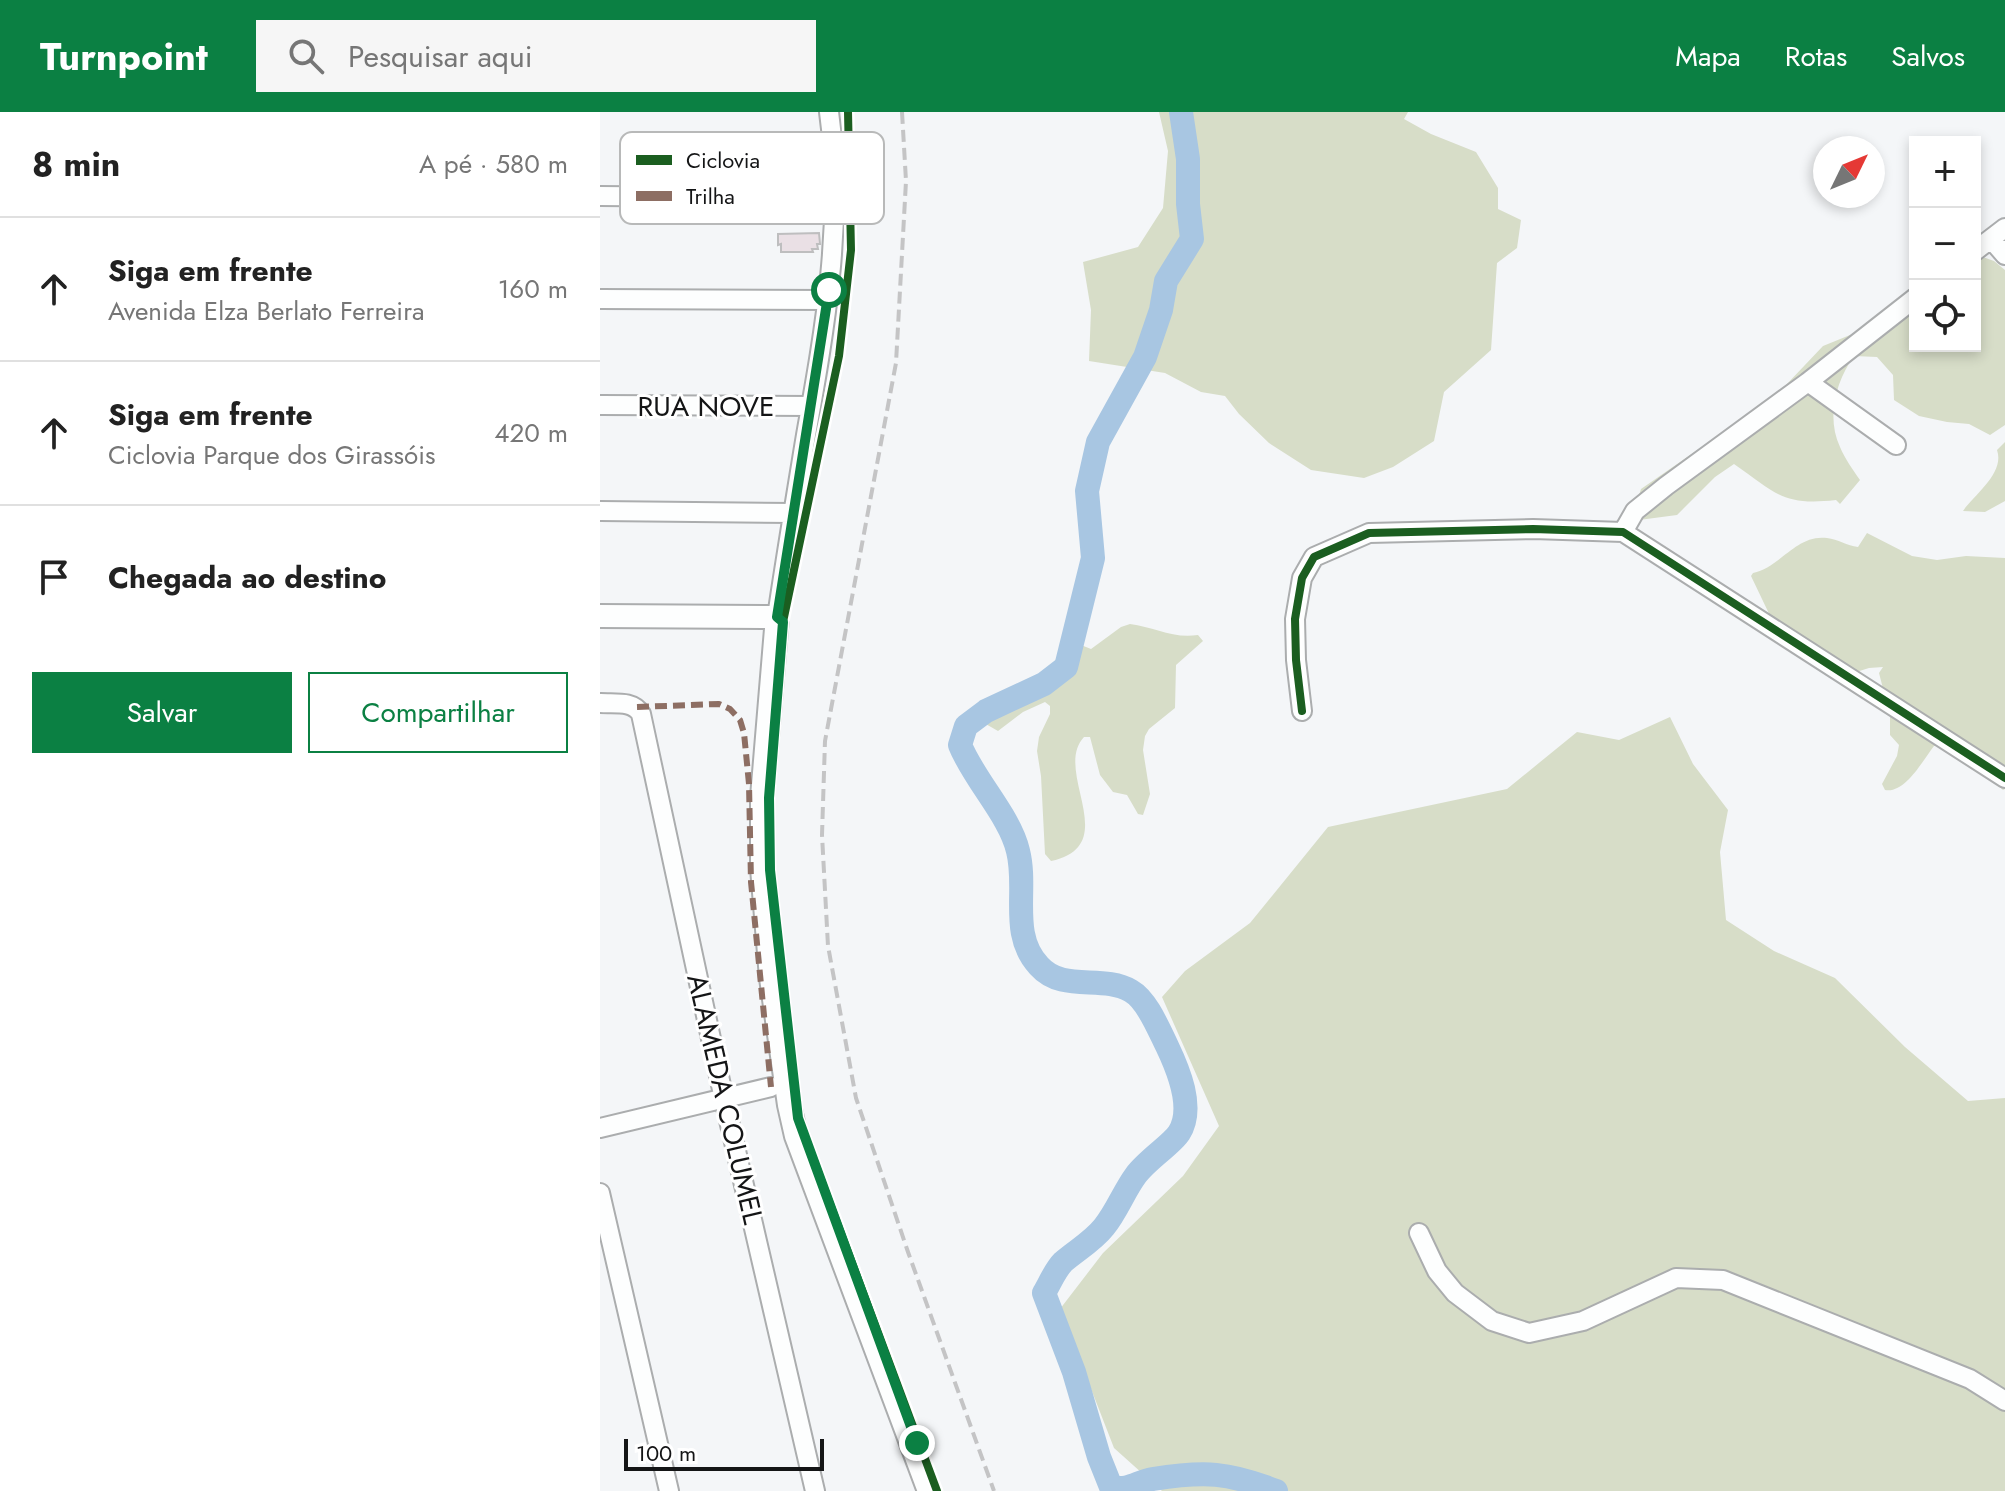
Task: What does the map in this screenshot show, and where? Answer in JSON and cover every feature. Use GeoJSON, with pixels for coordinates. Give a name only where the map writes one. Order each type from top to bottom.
{"type":"FeatureCollection","features":[{"type":"Feature","properties":{"kind":"main road"},"geometry":{"type":"LineString","coordinates":[[600,616],[777,617],[762,797],[762,868],[771,978],[789,1105],[796,1136],[929,1491]]}},
{"type":"Feature","properties":{"kind":"street"},"geometry":{"type":"LineString","coordinates":[[829,112],[832,132]]}},
{"type":"Feature","properties":{"kind":"street"},"geometry":{"type":"LineString","coordinates":[[600,196],[620,196]]}},
{"type":"Feature","properties":{"kind":"street"},"geometry":{"type":"LineString","coordinates":[[777,617],[828,300],[834,224]]}},
{"type":"Feature","properties":{"kind":"street"},"geometry":{"type":"LineString","coordinates":[[1981,247],[1998,234],[2005,255]]}},
{"type":"Feature","properties":{"kind":"street"},"geometry":{"type":"LineString","coordinates":[[600,299],[828,300]]}},
{"type":"Feature","properties":{"kind":"street"},"geometry":{"type":"LineString","coordinates":[[1623,532],[1635,511],[1666,486],[1808,382],[1909,303]]}},
{"type":"Feature","properties":{"kind":"street"},"geometry":{"type":"LineString","coordinates":[[1808,382],[1896,445]]}},
{"type":"Feature","properties":{"kind":"street","name":"RUA NOVE"},"geometry":{"type":"LineString","coordinates":[[600,405],[811,406]]}},
{"type":"Feature","properties":{"kind":"street"},"geometry":{"type":"LineString","coordinates":[[600,511],[793,513]]}},
{"type":"Feature","properties":{"kind":"street"},"geometry":{"type":"LineString","coordinates":[[1302,711],[1295,619],[1302,578],[1314,557],[1369,533],[1533,529],[1623,532],[2005,778]]}},
{"type":"Feature","properties":{"kind":"street","name":"ALAMEDA COLUMEL"},"geometry":{"type":"LineString","coordinates":[[600,703],[629,704],[637,707],[641,714],[724,1099],[815,1491]]}},
{"type":"Feature","properties":{"kind":"street"},"geometry":{"type":"LineString","coordinates":[[600,1128],[771,1087]]}},
{"type":"Feature","properties":{"kind":"street"},"geometry":{"type":"LineString","coordinates":[[600,1193],[669,1491]]}},
{"type":"Feature","properties":{"kind":"street"},"geometry":{"type":"LineString","coordinates":[[1419,1233],[1437,1271],[1455,1293],[1492,1321],[1529,1333],[1583,1321],[1676,1278],[1723,1280],[1970,1379],[2005,1401]]}},
{"type":"Feature","properties":{"kind":"green space"},"geometry":{"type":"Polygon","coordinates":[[[1159,112],[1408,112],[1404,119],[1476,152],[1498,188],[1498,209],[1521,220],[1517,248],[1497,263],[1491,350],[1444,392],[1434,441],[1393,467],[1364,478],[1311,470],[1269,443],[1225,396],[1201,392],[1165,373],[1089,361],[1091,310],[1083,262],[1138,247],[1163,208],[1168,151],[1159,112]]]}},
{"type":"Feature","properties":{"kind":"green space"},"geometry":{"type":"Polygon","coordinates":[[[1981,256],[1994,261],[2005,270],[2005,425],[1990,435],[1969,424],[1919,416],[1894,400],[1893,375],[1877,357],[1854,356],[1838,388],[1834,424],[1842,451],[1860,480],[1840,504],[1836,500],[1803,501],[1780,495],[1734,464],[1715,477],[1677,515],[1639,520],[1636,505],[1641,489],[1786,385],[1823,346],[1855,333],[1909,297],[1909,352],[1981,352],[1981,256]]]}},
{"type":"Feature","properties":{"kind":"green space"},"geometry":{"type":"Polygon","coordinates":[[[2005,442],[2005,501],[1985,512],[1963,511],[1993,475],[1997,467],[1997,450],[2005,442]]]}},
{"type":"Feature","properties":{"kind":"green space"},"geometry":{"type":"Polygon","coordinates":[[[1867,533],[1912,556],[1937,560],[1966,556],[2005,558],[2005,789],[1966,754],[1934,746],[1906,782],[1900,787],[1885,790],[1882,784],[1897,756],[1899,745],[1890,735],[1890,716],[1879,673],[1883,667],[1850,674],[1773,622],[1751,576],[1753,573],[1763,570],[1806,541],[1827,538],[1858,547],[1867,533]]]}},
{"type":"Feature","properties":{"kind":"green space"},"geometry":{"type":"Polygon","coordinates":[[[1130,624],[1172,634],[1198,635],[1203,641],[1176,665],[1175,708],[1145,736],[1143,750],[1150,794],[1143,815],[1138,814],[1127,795],[1113,792],[1100,775],[1090,737],[1084,737],[1076,751],[1085,824],[1082,840],[1072,852],[1051,861],[1045,854],[1037,751],[1050,706],[1045,702],[1023,712],[998,731],[984,723],[992,711],[1036,683],[1070,643],[1091,649],[1130,624]]]}},
{"type":"Feature","properties":{"kind":"green space"},"geometry":{"type":"Polygon","coordinates":[[[1670,717],[1693,764],[1728,810],[1720,852],[1726,920],[1774,951],[1835,978],[1905,1047],[1968,1101],[2005,1098],[2005,1491],[1162,1491],[1114,1448],[1060,1309],[1103,1253],[1183,1176],[1219,1126],[1162,997],[1185,971],[1250,923],[1328,827],[1507,789],[1577,732],[1619,740],[1670,717]]]}},
{"type":"Feature","properties":{"kind":"building"},"geometry":{"type":"Polygon","coordinates":[[[819,233],[820,244],[817,244],[818,249],[812,249],[813,252],[781,252],[781,244],[778,245],[778,234],[819,233]]]}},
{"type":"Feature","properties":{"kind":"waterway"},"geometry":{"type":"LineString","coordinates":[[1181,112],[1188,159],[1192,239],[1166,281],[1161,310],[1145,357],[1098,442],[1087,491],[1093,558],[1066,667],[1044,684],[986,711],[966,726],[960,745],[1014,838],[1021,866],[1022,926],[1030,953],[1039,966],[1059,979],[1120,986],[1137,995],[1156,1024],[1183,1089],[1185,1112],[1179,1133],[1141,1169],[1104,1227],[1063,1262],[1044,1293],[1074,1372],[1111,1487],[1123,1488],[1153,1479],[1202,1474],[1244,1480],[1276,1491]]}},
{"type":"Feature","properties":{"kind":"railway"},"geometry":{"type":"LineString","coordinates":[[902,112],[906,181],[896,363],[825,741],[822,835],[828,946],[856,1098],[994,1491]]}},
{"type":"Feature","properties":{"kind":"marked path"},"geometry":{"type":"LineString","coordinates":[[637,707],[719,704],[730,709],[740,720],[749,784],[751,882],[771,1087]]}},
{"type":"Feature","properties":{"kind":"cycle path"},"geometry":{"type":"LineString","coordinates":[[848,112],[848,132]]}},
{"type":"Feature","properties":{"kind":"cycle path"},"geometry":{"type":"LineString","coordinates":[[850,224],[851,250],[839,356],[783,622],[769,798],[770,870],[798,1118],[937,1491]]}},
{"type":"Feature","properties":{"kind":"cycle path"},"geometry":{"type":"LineString","coordinates":[[1302,711],[1295,619],[1302,578],[1314,557],[1369,533],[1533,529],[1623,532],[2005,778]]}},
{"type":"Feature","properties":{"kind":"route"},"geometry":{"type":"LineString","coordinates":[[829,290],[777,617],[783,622],[769,798],[770,870],[798,1118],[917,1443]]}}]}
